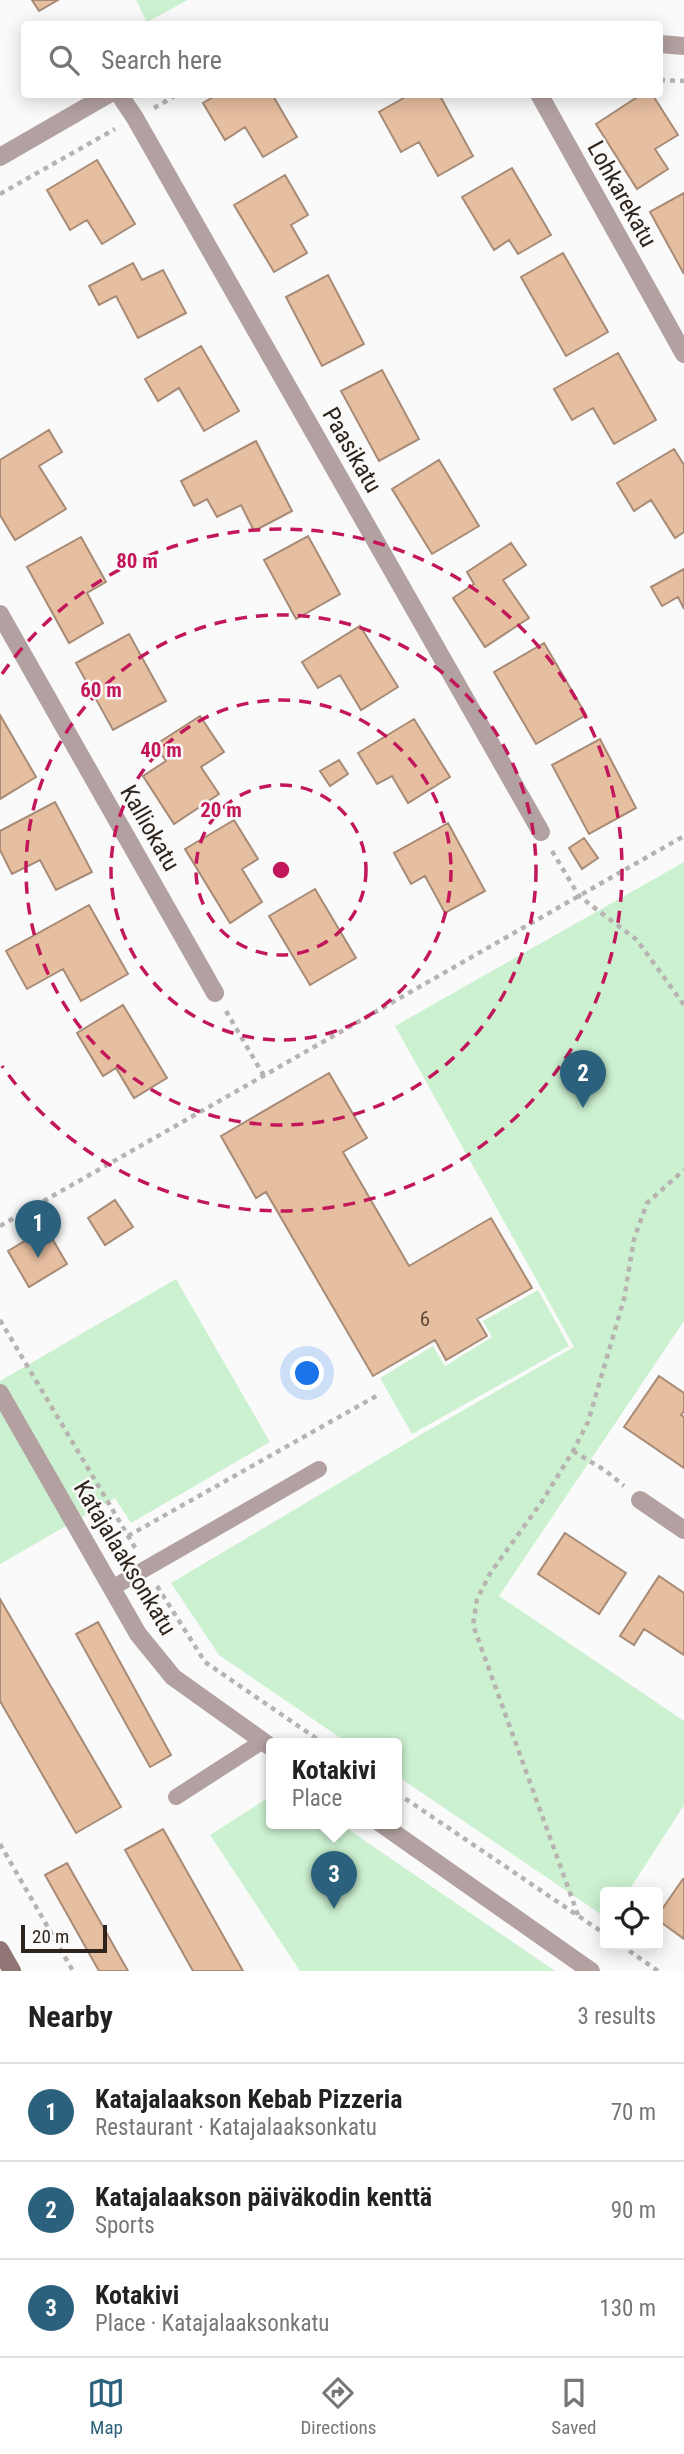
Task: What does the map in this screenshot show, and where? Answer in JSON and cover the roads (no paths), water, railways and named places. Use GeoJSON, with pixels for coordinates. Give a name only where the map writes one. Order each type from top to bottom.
{"type":"FeatureCollection","features":[{"type":"Feature","properties":{"kind":"street"},"geometry":{"type":"LineString","coordinates":[[663,44],[684,46]]}},
{"type":"Feature","properties":{"kind":"street"},"geometry":{"type":"LineString","coordinates":[[0,157],[102,98]]}},
{"type":"Feature","properties":{"kind":"street","name":"Paasikatu"},"geometry":{"type":"LineString","coordinates":[[122,98],[541,832]]}},
{"type":"Feature","properties":{"kind":"street","name":"Lohkarekatu"},"geometry":{"type":"LineString","coordinates":[[541,98],[684,354]]}},
{"type":"Feature","properties":{"kind":"street","name":"Kalliokatu"},"geometry":{"type":"LineString","coordinates":[[0,614],[215,992]]}},
{"type":"Feature","properties":{"kind":"street","name":"Katajalaaksonkatu"},"geometry":{"type":"LineString","coordinates":[[0,1393],[138,1634],[173,1678],[266,1743]]}},
{"type":"Feature","properties":{"kind":"street"},"geometry":{"type":"LineString","coordinates":[[640,1500],[684,1530]]}},
{"type":"Feature","properties":{"kind":"street"},"geometry":{"type":"LineString","coordinates":[[389,1829],[591,1971]]}},
{"type":"Feature","properties":{"kind":"street"},"geometry":{"type":"LineString","coordinates":[[0,1950],[12,1971]]}},
{"type":"Feature","properties":{"kind":"lane"},"geometry":{"type":"LineString","coordinates":[[112,1588],[319,1469]]}},
{"type":"Feature","properties":{"kind":"lane"},"geometry":{"type":"LineString","coordinates":[[176,1797],[266,1745]]}},
{"type":"Feature","properties":{"kind":"place","name":"Katajalaakson päiväkodin kenttä"},"geometry":{"type":"Point","coordinates":[583,1108]}},
{"type":"Feature","properties":{"kind":"place","name":"Katajalaakson Kebab Pizzeria"},"geometry":{"type":"Point","coordinates":[38,1258]}},
{"type":"Feature","properties":{"kind":"place","name":"Kotakivi"},"geometry":{"type":"Point","coordinates":[334,1909]}}]}
